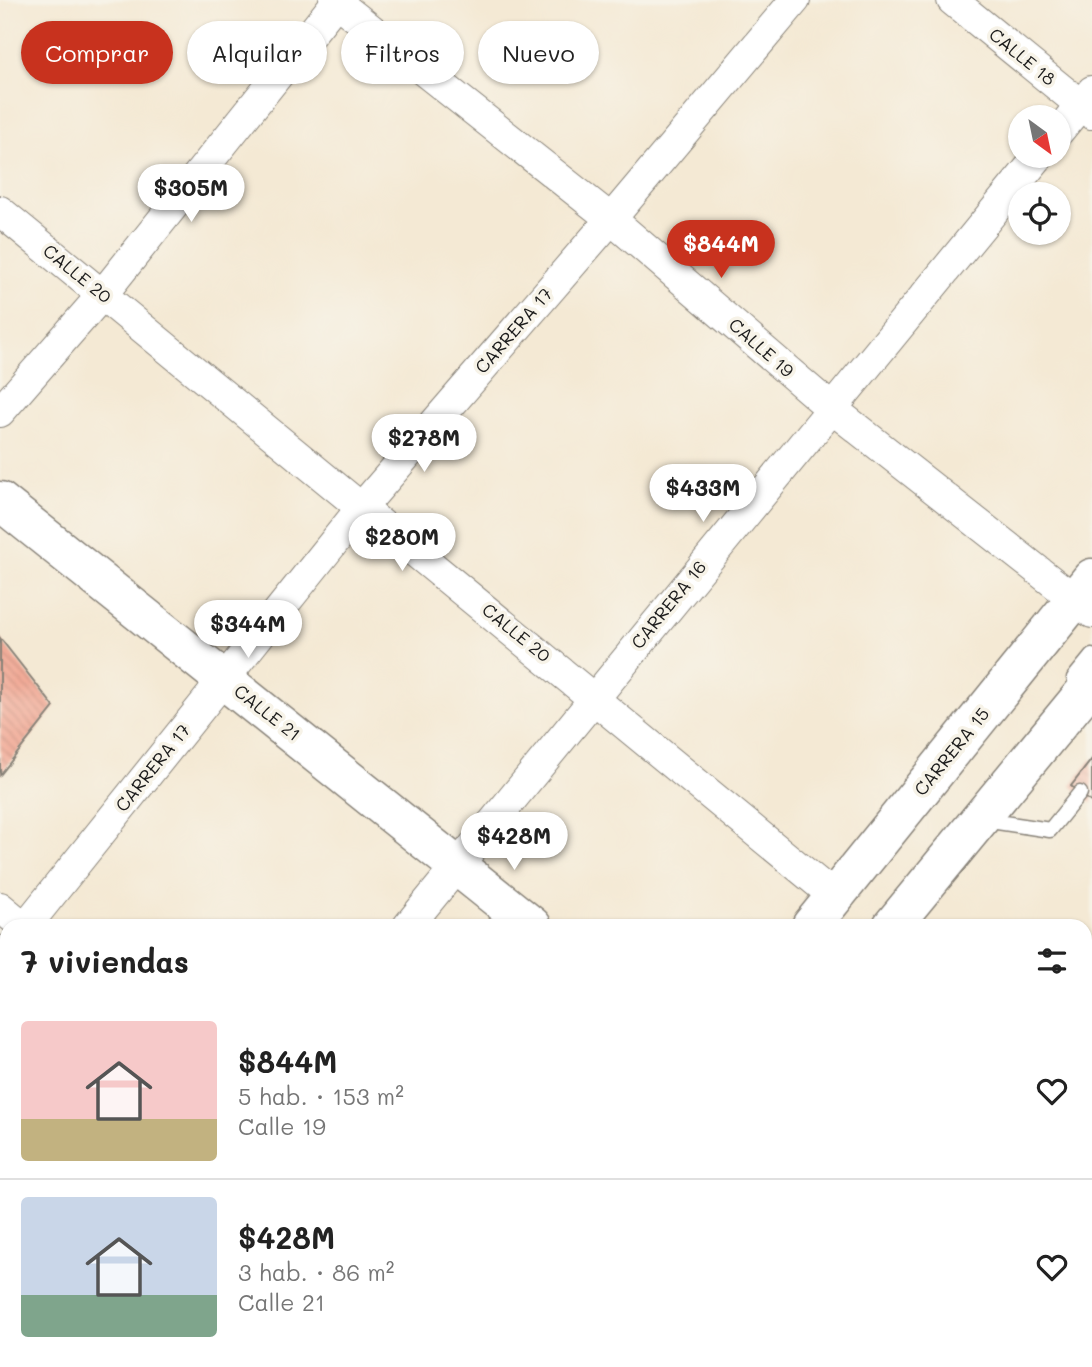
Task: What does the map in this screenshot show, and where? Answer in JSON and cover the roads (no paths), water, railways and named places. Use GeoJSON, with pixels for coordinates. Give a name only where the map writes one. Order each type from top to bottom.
{"type":"FeatureCollection","features":[{"type":"Feature","properties":{"kind":"main road","name":"CALLE 21"},"geometry":{"type":"LineString","coordinates":[[0,501],[524,919]]}},
{"type":"Feature","properties":{"kind":"main road","name":"CARRERA 15"},"geometry":{"type":"LineString","coordinates":[[817,919],[1087,603]]}},
{"type":"Feature","properties":{"kind":"main road"},"geometry":{"type":"LineString","coordinates":[[898,919],[1081,697]]}},
{"type":"Feature","properties":{"kind":"street","name":"CARRERA 17"},"geometry":{"type":"LineString","coordinates":[[31,919],[362,507],[611,219],[795,0]]}},
{"type":"Feature","properties":{"kind":"street","name":"CALLE 18"},"geometry":{"type":"LineString","coordinates":[[952,0],[1088,103]]}},
{"type":"Feature","properties":{"kind":"street","name":"CALLE 19"},"geometry":{"type":"LineString","coordinates":[[336,1],[611,219],[831,408],[1087,603]]}},
{"type":"Feature","properties":{"kind":"street"},"geometry":{"type":"LineString","coordinates":[[0,412],[102,295],[336,1]]}},
{"type":"Feature","properties":{"kind":"street"},"geometry":{"type":"LineString","coordinates":[[1071,119],[1088,103]]}},
{"type":"Feature","properties":{"kind":"street","name":"CARRERA 16"},"geometry":{"type":"LineString","coordinates":[[414,919],[1029,168]]}},
{"type":"Feature","properties":{"kind":"street","name":"CALLE 20"},"geometry":{"type":"LineString","coordinates":[[0,211],[835,897]]}},
{"type":"Feature","properties":{"kind":"street"},"geometry":{"type":"LineString","coordinates":[[0,907],[16,919]]}},
{"type":"Feature","properties":{"kind":"lane"},"geometry":{"type":"LineString","coordinates":[[1081,697],[1092,656]]}},
{"type":"Feature","properties":{"kind":"lane"},"geometry":{"type":"LineString","coordinates":[[883,919],[1006,764]]}},
{"type":"Feature","properties":{"kind":"lane"},"geometry":{"type":"LineString","coordinates":[[982,819],[1050,830],[1080,793]]}}]}
